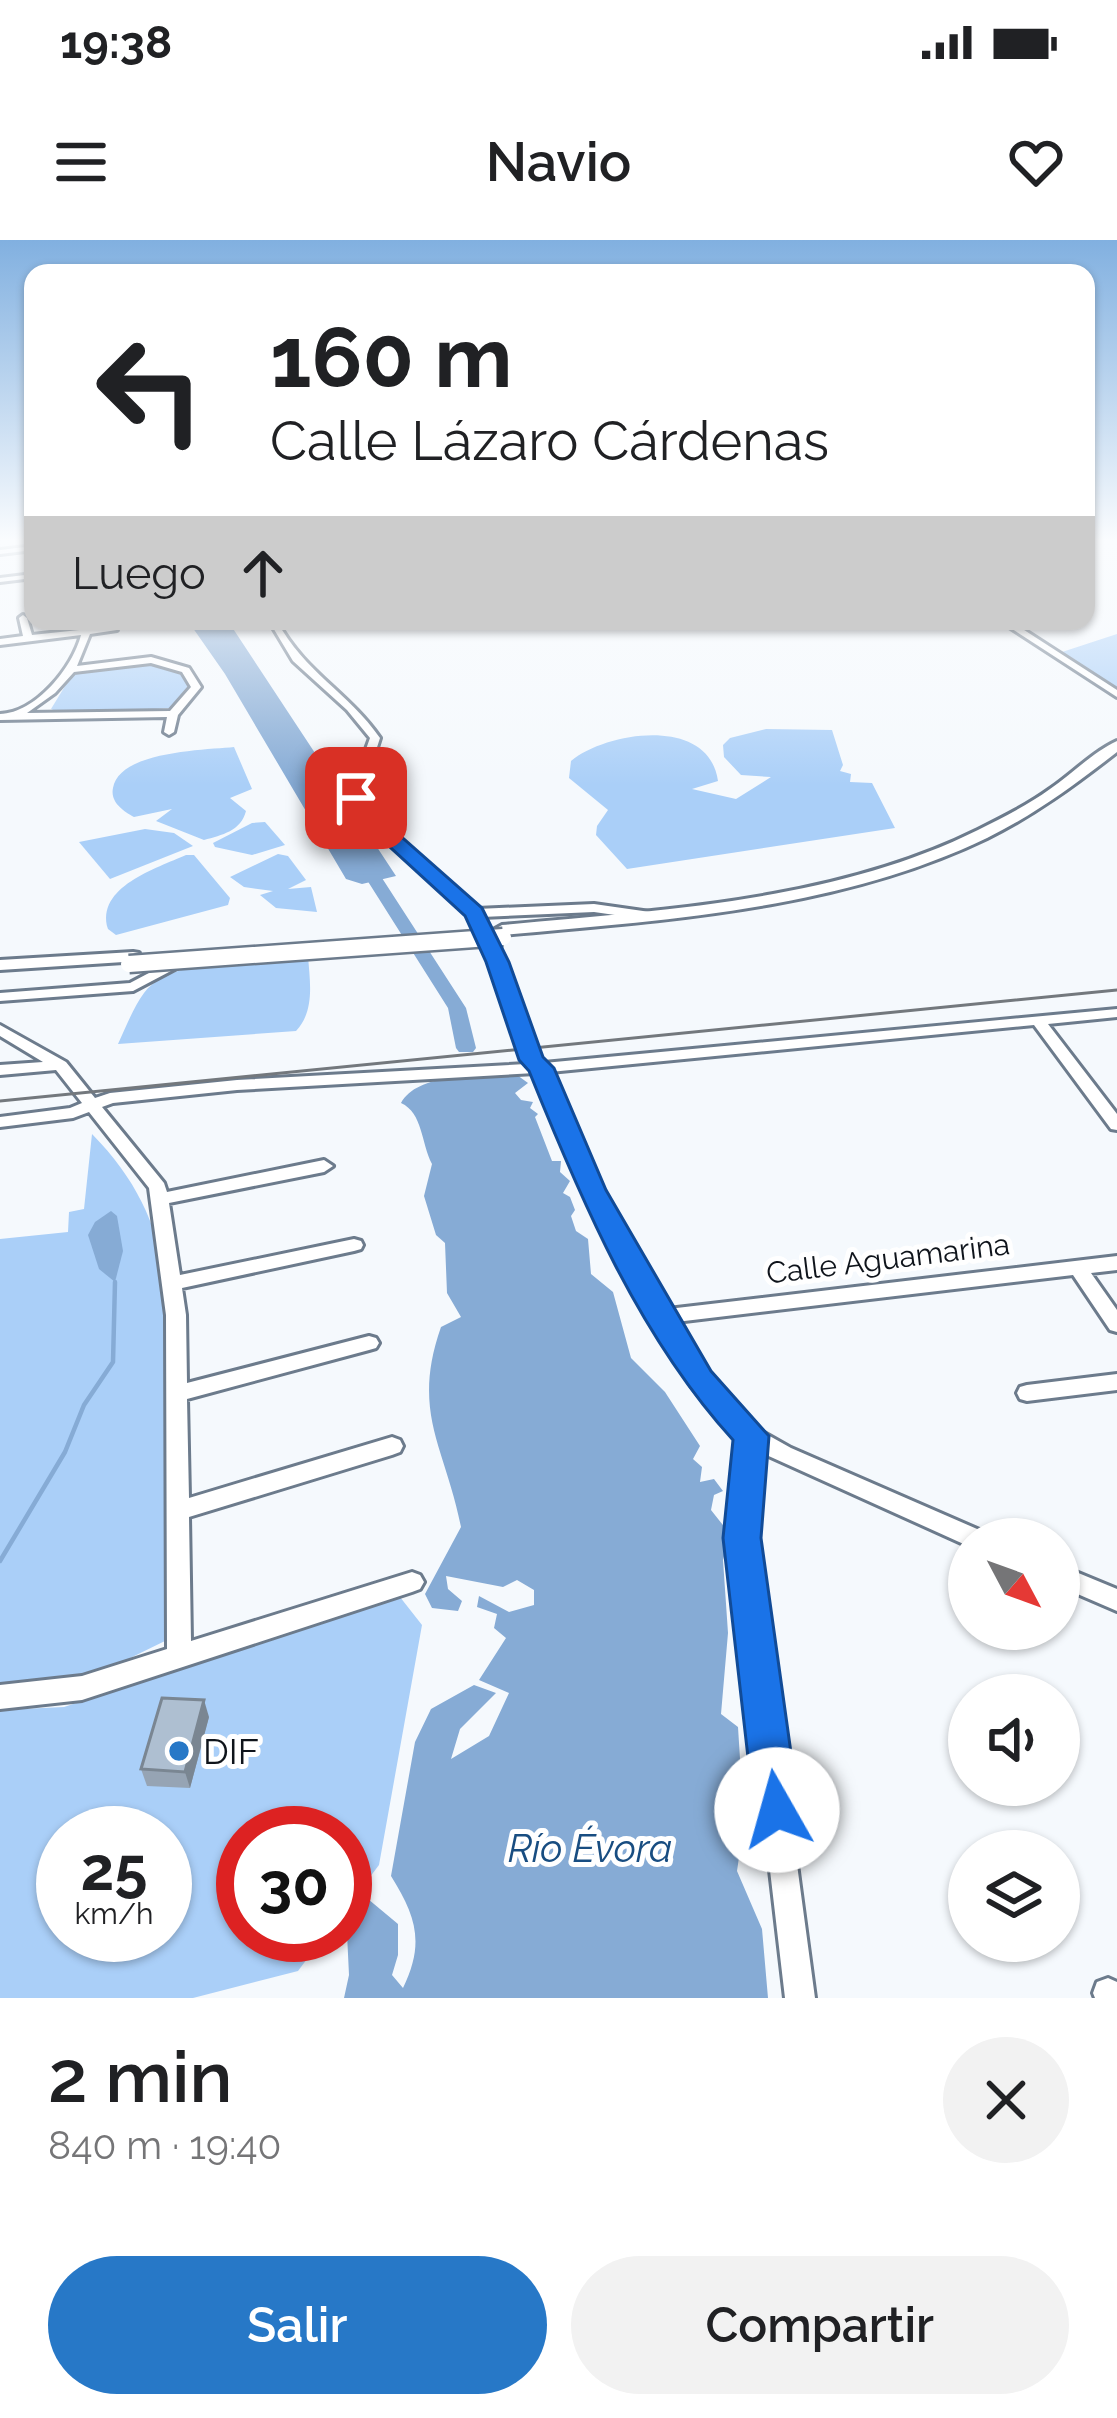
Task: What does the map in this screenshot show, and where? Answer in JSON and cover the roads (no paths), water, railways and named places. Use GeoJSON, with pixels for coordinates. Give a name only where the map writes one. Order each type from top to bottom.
{"type":"FeatureCollection","features":[{"type":"Feature","properties":{"kind":"main road"},"geometry":{"type":"LineString","coordinates":[[0,969],[502,933],[650,916],[838,883],[966,843],[1049,801],[1117,745]]}},
{"type":"Feature","properties":{"kind":"main road"},"geometry":{"type":"LineString","coordinates":[[131,960],[181,960],[731,912],[885,880],[1023,829],[1070,802],[1117,763]]}},
{"type":"Feature","properties":{"kind":"street"},"geometry":{"type":"LineString","coordinates":[[26,630],[28,638]]}},
{"type":"Feature","properties":{"kind":"street"},"geometry":{"type":"LineString","coordinates":[[0,642],[100,630]]}},
{"type":"Feature","properties":{"kind":"street"},"geometry":{"type":"LineString","coordinates":[[278,630],[293,661],[356,715],[375,738],[357,791],[362,811],[474,913],[532,1060],[541,1068],[591,1190],[699,1381],[751,1436],[948,1526]]}},
{"type":"Feature","properties":{"kind":"street"},"geometry":{"type":"LineString","coordinates":[[1018,630],[1117,694]]}},
{"type":"Feature","properties":{"kind":"street"},"geometry":{"type":"LineString","coordinates":[[7,717],[50,697],[84,645],[86,632]]}},
{"type":"Feature","properties":{"kind":"street"},"geometry":{"type":"LineString","coordinates":[[67,670],[151,660],[179,666],[196,682],[173,714],[169,732]]}},
{"type":"Feature","properties":{"kind":"street"},"geometry":{"type":"LineString","coordinates":[[7,717],[173,714]]}},
{"type":"Feature","properties":{"kind":"street"},"geometry":{"type":"LineString","coordinates":[[474,913],[594,908],[650,916]]}},
{"type":"Feature","properties":{"kind":"street"},"geometry":{"type":"LineString","coordinates":[[0,997],[134,987],[181,960]]}},
{"type":"Feature","properties":{"kind":"street"},"geometry":{"type":"LineString","coordinates":[[0,1122],[91,1106],[110,1098],[238,1085],[541,1068],[1117,1012]]}},
{"type":"Feature","properties":{"kind":"street"},"geometry":{"type":"LineString","coordinates":[[1038,1021],[1117,1125]]}},
{"type":"Feature","properties":{"kind":"street"},"geometry":{"type":"LineString","coordinates":[[0,1030],[60,1065],[147,1169],[160,1199],[172,1283],[178,1394],[179,1655]]}},
{"type":"Feature","properties":{"kind":"street"},"geometry":{"type":"LineString","coordinates":[[0,1070],[60,1065]]}},
{"type":"Feature","properties":{"kind":"street"},"geometry":{"type":"LineString","coordinates":[[160,1199],[324,1166]]}},
{"type":"Feature","properties":{"kind":"street"},"geometry":{"type":"LineString","coordinates":[[172,1283],[353,1246]]}},
{"type":"Feature","properties":{"kind":"street","name":"Calle Aguamarina"},"geometry":{"type":"LineString","coordinates":[[666,1316],[1117,1263]]}},
{"type":"Feature","properties":{"kind":"street"},"geometry":{"type":"LineString","coordinates":[[1077,1268],[1117,1325]]}},
{"type":"Feature","properties":{"kind":"street"},"geometry":{"type":"LineString","coordinates":[[178,1394],[369,1343]]}},
{"type":"Feature","properties":{"kind":"street"},"geometry":{"type":"LineString","coordinates":[[1027,1393],[1117,1382]]}},
{"type":"Feature","properties":{"kind":"street"},"geometry":{"type":"LineString","coordinates":[[751,1436],[742,1538],[800,1998]]}},
{"type":"Feature","properties":{"kind":"street"},"geometry":{"type":"LineString","coordinates":[[182,1510],[392,1447]]}},
{"type":"Feature","properties":{"kind":"street"},"geometry":{"type":"LineString","coordinates":[[0,1697],[82,1688],[412,1582]]}},
{"type":"Feature","properties":{"kind":"street"},"geometry":{"type":"LineString","coordinates":[[1080,1584],[1117,1600]]}},
{"type":"Feature","properties":{"kind":"water"},"geometry":{"type":"Polygon","coordinates":[[[194,630],[234,630],[396,876],[362,884],[346,879],[194,630]]]}},
{"type":"Feature","properties":{"kind":"water","name":"Río Évora"},"geometry":{"type":"Polygon","coordinates":[[[517,1075],[528,1083],[515,1093],[533,1102],[530,1108],[538,1114],[535,1117],[552,1161],[561,1161],[560,1172],[570,1181],[563,1193],[575,1210],[571,1216],[576,1231],[588,1239],[591,1274],[613,1292],[631,1358],[665,1392],[700,1446],[693,1459],[702,1467],[700,1482],[714,1479],[723,1491],[714,1495],[711,1510],[730,1534],[723,1560],[728,1633],[721,1714],[738,1727],[744,1823],[737,1871],[762,1929],[768,1998],[344,1998],[348,1962],[372,1962],[372,1902],[398,1924],[398,1955],[392,1975],[403,1988],[410,1972],[415,1930],[391,1876],[415,1742],[431,1709],[474,1685],[496,1693],[460,1729],[451,1759],[489,1736],[509,1693],[479,1680],[506,1638],[494,1628],[497,1614],[477,1607],[479,1596],[509,1612],[534,1605],[534,1590],[517,1580],[503,1587],[446,1576],[448,1589],[462,1601],[458,1611],[432,1608],[425,1594],[461,1527],[434,1429],[429,1383],[441,1327],[461,1317],[447,1293],[445,1243],[436,1235],[424,1196],[432,1164],[418,1121],[401,1103],[422,1085],[470,1076],[517,1075]]]}},
{"type":"Feature","properties":{"kind":"water"},"geometry":{"type":"Polygon","coordinates":[[[111,1211],[117,1216],[123,1251],[115,1282],[99,1269],[88,1235],[95,1222],[111,1211]]]}},
{"type":"Feature","properties":{"kind":"waterway","name":"Río Évora"},"geometry":{"type":"LineString","coordinates":[[363,861],[457,1008],[466,1048]]}},
{"type":"Feature","properties":{"kind":"waterway"},"geometry":{"type":"LineString","coordinates":[[0,1561],[65,1452],[84,1405],[113,1362],[115,1282]]}},
{"type":"Feature","properties":{"kind":"railway"},"geometry":{"type":"LineString","coordinates":[[0,1101],[1117,990]]}},
{"type":"Feature","properties":{"kind":"place","name":"DIF"},"geometry":{"type":"Point","coordinates":[179,1751]}}]}
